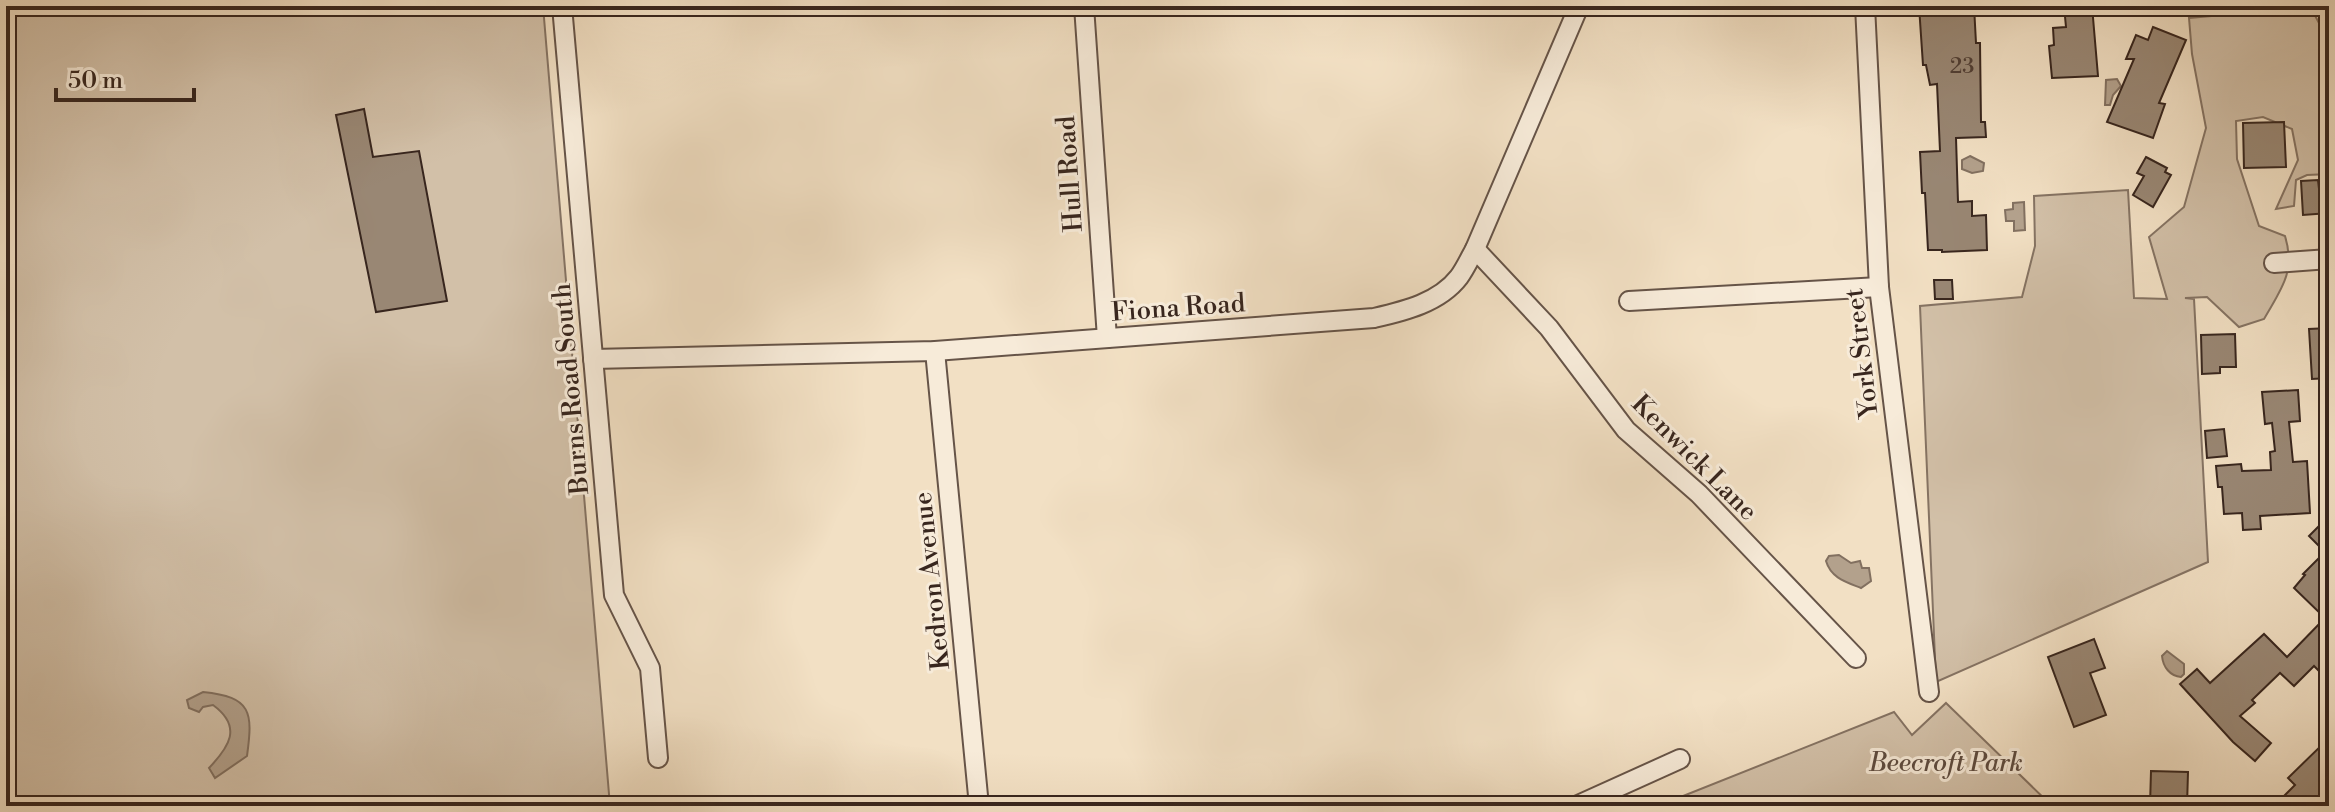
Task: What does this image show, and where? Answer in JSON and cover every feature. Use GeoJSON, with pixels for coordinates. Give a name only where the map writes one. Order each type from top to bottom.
{"type":"FeatureCollection","features":[{"type":"Feature","properties":{"kind":"street","name":"Burns Road South"},"geometry":{"type":"LineString","coordinates":[[562,6],[614,595],[650,668],[658,758]]}},
{"type":"Feature","properties":{"kind":"street","name":"Hull Road"},"geometry":{"type":"LineString","coordinates":[[1084,6],[1107,338]]}},
{"type":"Feature","properties":{"kind":"street","name":"Fiona Road"},"geometry":{"type":"LineString","coordinates":[[593,359],[935,351],[1374,318],[1405,310],[1434,299],[1458,278],[1475,249],[1579,6]]}},
{"type":"Feature","properties":{"kind":"street","name":"York Street"},"geometry":{"type":"LineString","coordinates":[[1865,6],[1879,287],[1929,692]]}},
{"type":"Feature","properties":{"kind":"street","name":"Kenwick Lane"},"geometry":{"type":"LineString","coordinates":[[1475,249],[1549,328],[1626,430],[1699,494],[1856,658]]}},
{"type":"Feature","properties":{"kind":"street"},"geometry":{"type":"LineString","coordinates":[[2274,263],[2329,259]]}},
{"type":"Feature","properties":{"kind":"street"},"geometry":{"type":"LineString","coordinates":[[1629,301],[1879,287]]}},
{"type":"Feature","properties":{"kind":"street","name":"Kedron Avenue"},"geometry":{"type":"LineString","coordinates":[[935,351],[979,806]]}},
{"type":"Feature","properties":{"kind":"street"},"geometry":{"type":"LineString","coordinates":[[1576,806],[1680,759]]}},
{"type":"Feature","properties":{"kind":"green space"},"geometry":{"type":"Polygon","coordinates":[[[6,6],[543,6],[610,806],[6,806],[6,6]]]}},
{"type":"Feature","properties":{"kind":"green space"},"geometry":{"type":"Polygon","coordinates":[[[2246,6],[2310,6],[2329,42],[2329,174],[2307,175],[2296,180],[2294,206],[2276,209],[2298,160],[2292,129],[2263,117],[2236,121],[2237,159],[2259,226],[2285,236],[2289,260],[2285,280],[2264,319],[2239,327],[2207,297],[2185,298],[2194,299],[2208,562],[1936,682],[1920,306],[2022,297],[2035,246],[2034,196],[2128,190],[2134,298],[2167,299],[2149,237],[2184,207],[2206,128],[2192,54],[2189,18],[2245,13],[2246,6]]]}},
{"type":"Feature","properties":{"kind":"green space"},"geometry":{"type":"Polygon","coordinates":[[[2329,418],[2329,484],[2327,484],[2324,419],[2329,418]]]}},
{"type":"Feature","properties":{"kind":"green space","name":"Beecroft Park"},"geometry":{"type":"Polygon","coordinates":[[[1946,703],[2052,806],[1658,806],[1894,712],[1912,735],[1946,703]]]}},
{"type":"Feature","properties":{"kind":"shaded area"},"geometry":{"type":"Polygon","coordinates":[[[2117,79],[2121,86],[2113,95],[2110,105],[2105,105],[2106,80],[2117,79]]]}},
{"type":"Feature","properties":{"kind":"shaded area"},"geometry":{"type":"Polygon","coordinates":[[[1970,156],[1984,163],[1983,171],[1972,173],[1962,169],[1962,160],[1970,156]]]}},
{"type":"Feature","properties":{"kind":"shaded area"},"geometry":{"type":"Polygon","coordinates":[[[2024,202],[2025,230],[2014,231],[2014,221],[2006,221],[2005,210],[2013,209],[2013,203],[2024,202]]]}},
{"type":"Feature","properties":{"kind":"shaded area"},"geometry":{"type":"Polygon","coordinates":[[[1839,555],[1851,563],[1860,561],[1862,568],[1869,568],[1871,581],[1861,588],[1835,575],[1826,561],[1829,556],[1839,555]]]}},
{"type":"Feature","properties":{"kind":"shaded area"},"geometry":{"type":"Polygon","coordinates":[[[2167,651],[2184,664],[2181,677],[2170,673],[2166,667],[2162,656],[2167,651]]]}},
{"type":"Feature","properties":{"kind":"shaded area"},"geometry":{"type":"Polygon","coordinates":[[[203,692],[219,694],[240,703],[249,718],[247,756],[215,778],[209,768],[227,745],[230,729],[228,721],[213,705],[203,707],[199,712],[189,708],[187,700],[203,692]]]}},
{"type":"Feature","properties":{"kind":"building"},"geometry":{"type":"Polygon","coordinates":[[[1919,6],[1974,6],[1976,43],[1980,43],[1981,122],[1985,122],[1986,137],[1956,138],[1958,202],[1972,201],[1972,216],[1986,215],[1987,250],[1928,250],[1920,152],[1940,151],[1937,84],[1930,85],[1926,65],[1923,65],[1919,6]]]}},
{"type":"Feature","properties":{"kind":"building"},"geometry":{"type":"Polygon","coordinates":[[[2064,6],[2092,6],[2098,76],[2052,78],[2049,46],[2054,45],[2053,28],[2066,27],[2064,6]]]}},
{"type":"Feature","properties":{"kind":"building"},"geometry":{"type":"Polygon","coordinates":[[[2153,27],[2186,40],[2159,103],[2165,104],[2153,138],[2107,122],[2134,59],[2126,59],[2136,35],[2148,40],[2153,27]]]}},
{"type":"Feature","properties":{"kind":"building"},"geometry":{"type":"Polygon","coordinates":[[[364,109],[373,157],[419,151],[447,301],[376,312],[336,115],[364,109]]]}},
{"type":"Feature","properties":{"kind":"building"},"geometry":{"type":"Polygon","coordinates":[[[2284,122],[2286,167],[2244,168],[2243,123],[2284,122]]]}},
{"type":"Feature","properties":{"kind":"building"},"geometry":{"type":"Polygon","coordinates":[[[2146,157],[2167,168],[2165,172],[2171,175],[2153,207],[2133,195],[2144,176],[2137,173],[2146,157]]]}},
{"type":"Feature","properties":{"kind":"building"},"geometry":{"type":"Polygon","coordinates":[[[2318,180],[2319,189],[2329,188],[2329,213],[2303,215],[2301,181],[2318,180]]]}},
{"type":"Feature","properties":{"kind":"building"},"geometry":{"type":"Polygon","coordinates":[[[1934,280],[1952,280],[1953,299],[1935,299],[1934,280]]]}},
{"type":"Feature","properties":{"kind":"building"},"geometry":{"type":"Polygon","coordinates":[[[2329,328],[2329,378],[2312,379],[2309,329],[2329,328]]]}},
{"type":"Feature","properties":{"kind":"building"},"geometry":{"type":"Polygon","coordinates":[[[2235,334],[2236,367],[2220,367],[2220,373],[2202,374],[2201,335],[2235,334]]]}},
{"type":"Feature","properties":{"kind":"building"},"geometry":{"type":"Polygon","coordinates":[[[2298,390],[2300,421],[2289,422],[2293,462],[2307,461],[2310,513],[2260,516],[2261,529],[2243,530],[2242,513],[2224,514],[2222,487],[2218,487],[2216,466],[2241,464],[2242,471],[2271,470],[2270,452],[2275,451],[2272,423],[2265,424],[2262,392],[2298,390]]]}},
{"type":"Feature","properties":{"kind":"building"},"geometry":{"type":"Polygon","coordinates":[[[2224,429],[2227,456],[2207,458],[2205,431],[2224,429]]]}},
{"type":"Feature","properties":{"kind":"building"},"geometry":{"type":"Polygon","coordinates":[[[2322,523],[2329,531],[2329,681],[2314,666],[2294,686],[2280,673],[2252,700],[2255,703],[2240,716],[2271,743],[2255,761],[2233,742],[2180,684],[2197,669],[2210,683],[2264,634],[2287,657],[2325,618],[2294,588],[2325,552],[2309,536],[2322,523]]]}},
{"type":"Feature","properties":{"kind":"building"},"geometry":{"type":"Polygon","coordinates":[[[2094,639],[2105,668],[2090,673],[2106,715],[2074,727],[2048,657],[2094,639]]]}},
{"type":"Feature","properties":{"kind":"building"},"geometry":{"type":"Polygon","coordinates":[[[2329,738],[2329,806],[2297,806],[2285,795],[2295,785],[2288,778],[2329,738]]]}},
{"type":"Feature","properties":{"kind":"building"},"geometry":{"type":"Polygon","coordinates":[[[2151,771],[2188,772],[2187,806],[2150,806],[2151,771]]]}}]}
